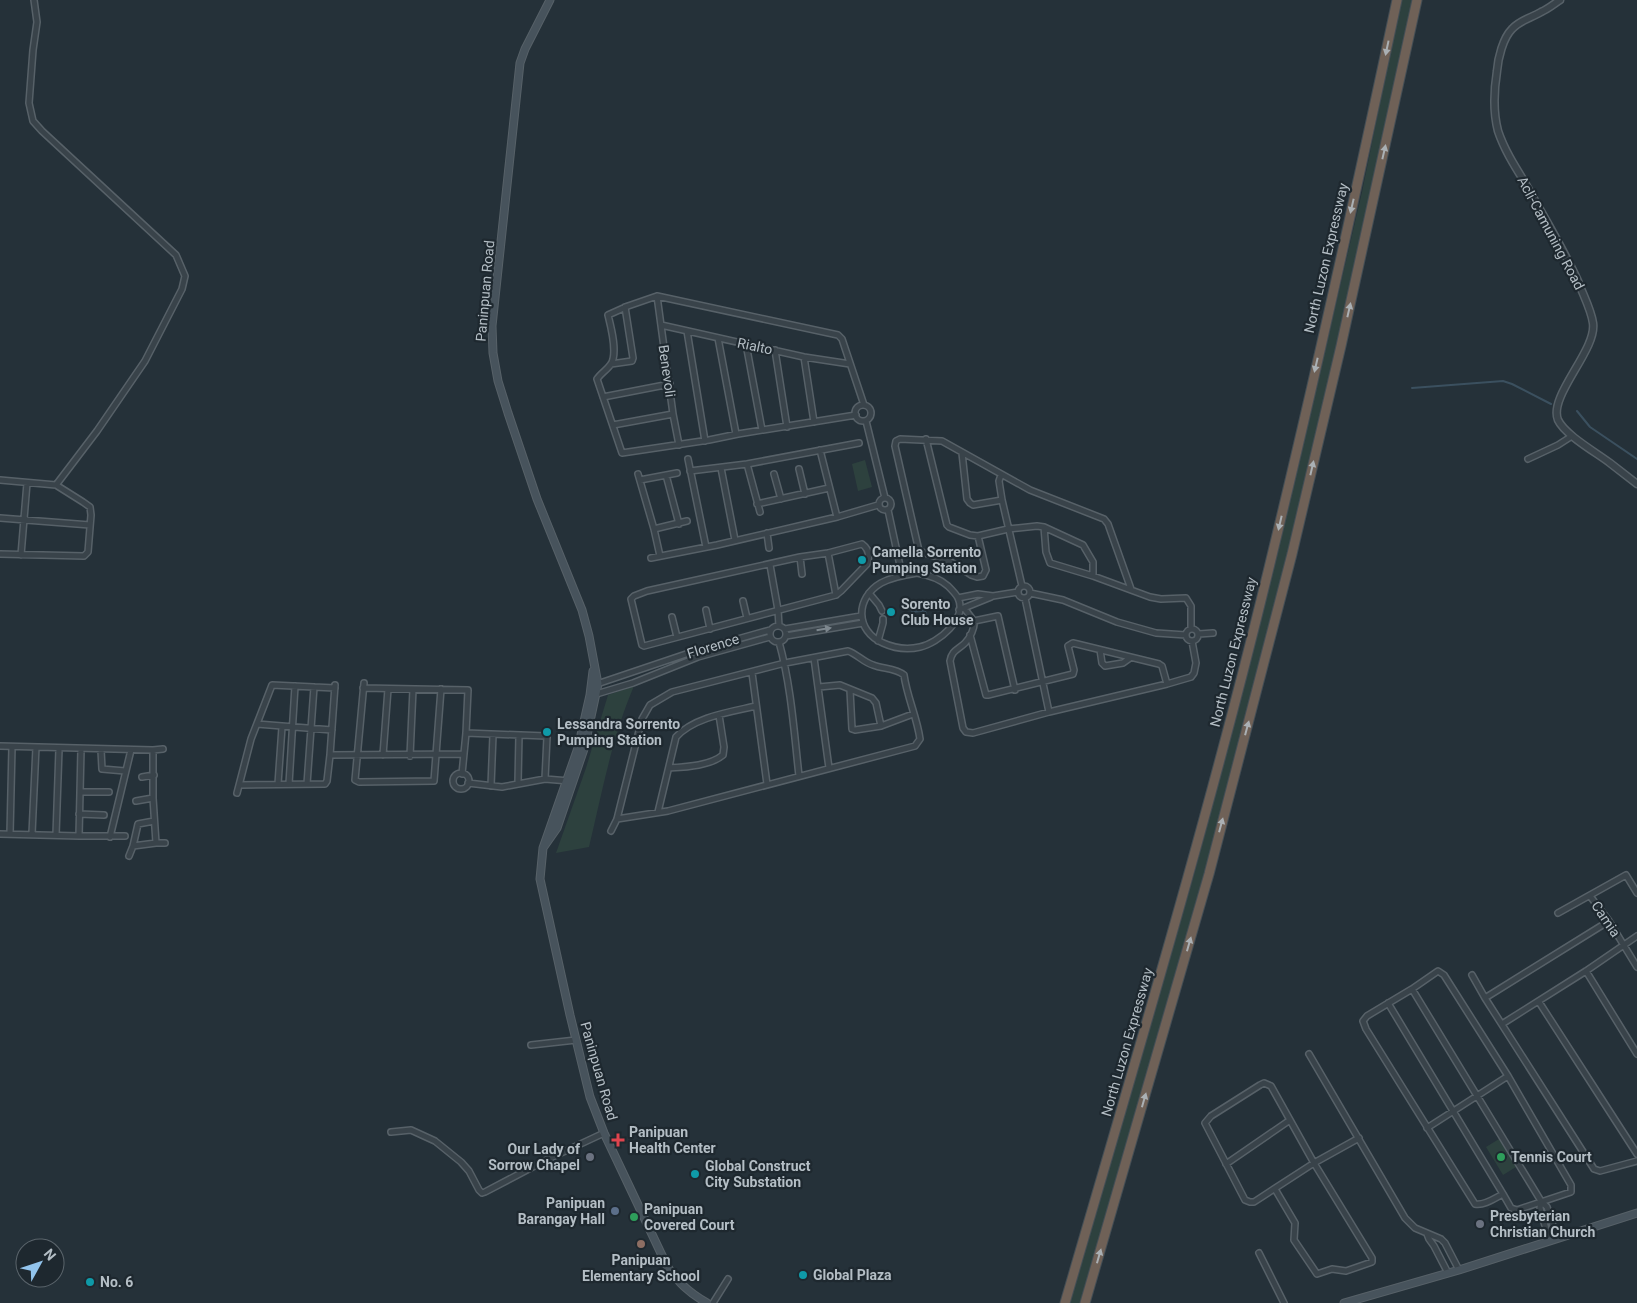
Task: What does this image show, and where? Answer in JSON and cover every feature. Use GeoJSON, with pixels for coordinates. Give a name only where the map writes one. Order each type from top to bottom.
{"type":"FeatureCollection","features":[{"type":"Feature","properties":{"kind":"highway","name":"North Luzon Expressway"},"geometry":{"type":"LineString","coordinates":[[1065,1303],[1166,957],[1274,549],[1322,342],[1397,0]]}},
{"type":"Feature","properties":{"kind":"highway"},"geometry":{"type":"LineString","coordinates":[[1085,1303],[1209,874],[1292,554],[1341,346],[1417,0]]}},
{"type":"Feature","properties":{"kind":"main road","name":"Paninpuan Road"},"geometry":{"type":"LineString","coordinates":[[550,0],[525,49],[520,63],[492,326],[493,353],[498,381],[537,499],[582,610],[594,666],[594,694],[570,781],[543,848],[540,880],[590,1097],[604,1133],[667,1266],[687,1291],[706,1303]]}},
{"type":"Feature","properties":{"kind":"main road"},"geometry":{"type":"LineString","coordinates":[[1344,1303],[1459,1270],[1637,1213]]}},
{"type":"Feature","properties":{"kind":"street"},"geometry":{"type":"LineString","coordinates":[[34,0],[37,22],[29,96],[33,121],[176,254],[185,276],[182,289],[145,361],[97,431],[56,484]]}},
{"type":"Feature","properties":{"kind":"street","name":"Acli-Camuning Road"},"geometry":{"type":"LineString","coordinates":[[1560,0],[1540,13],[1526,18],[1510,30],[1498,64],[1495,98],[1498,130],[1507,152],[1571,267],[1593,323],[1592,337],[1556,408],[1558,420],[1572,436],[1637,484]]}},
{"type":"Feature","properties":{"kind":"street"},"geometry":{"type":"LineString","coordinates":[[856,415],[622,453],[597,379],[611,364],[614,355],[608,315],[657,296],[838,335],[842,339],[864,405],[870,408],[872,414],[866,421],[860,420],[856,415],[857,408],[864,405]]}},
{"type":"Feature","properties":{"kind":"street","name":"Benevoli"},"geometry":{"type":"LineString","coordinates":[[657,296],[679,445]]}},
{"type":"Feature","properties":{"kind":"street"},"geometry":{"type":"LineString","coordinates":[[611,364],[632,360],[633,358],[625,307]]}},
{"type":"Feature","properties":{"kind":"street","name":"Rialto"},"geometry":{"type":"LineString","coordinates":[[661,325],[804,357],[850,364]]}},
{"type":"Feature","properties":{"kind":"street"},"geometry":{"type":"LineString","coordinates":[[687,331],[705,441]]}},
{"type":"Feature","properties":{"kind":"street"},"geometry":{"type":"LineString","coordinates":[[718,338],[736,434]]}},
{"type":"Feature","properties":{"kind":"street"},"geometry":{"type":"LineString","coordinates":[[746,344],[762,430]]}},
{"type":"Feature","properties":{"kind":"street"},"geometry":{"type":"LineString","coordinates":[[776,350],[787,427]]}},
{"type":"Feature","properties":{"kind":"street"},"geometry":{"type":"LineString","coordinates":[[804,357],[814,422]]}},
{"type":"Feature","properties":{"kind":"street"},"geometry":{"type":"LineString","coordinates":[[603,397],[670,384]]}},
{"type":"Feature","properties":{"kind":"street"},"geometry":{"type":"LineString","coordinates":[[613,425],[673,414]]}},
{"type":"Feature","properties":{"kind":"street"},"geometry":{"type":"LineString","coordinates":[[866,421],[885,498],[889,499],[891,503],[888,510],[902,575]]}},
{"type":"Feature","properties":{"kind":"street"},"geometry":{"type":"LineString","coordinates":[[1528,459],[1572,436]]}},
{"type":"Feature","properties":{"kind":"street"},"geometry":{"type":"LineString","coordinates":[[978,536],[986,570],[983,576],[972,576],[951,562],[919,551],[895,446],[896,441],[900,439],[942,441],[962,454],[1030,490],[1106,520],[1131,589]]}},
{"type":"Feature","properties":{"kind":"street"},"geometry":{"type":"LineString","coordinates":[[926,439],[946,525],[970,535],[978,536],[1008,529],[1044,527],[1083,545],[1093,562],[1093,576]]}},
{"type":"Feature","properties":{"kind":"street"},"geometry":{"type":"LineString","coordinates":[[690,471],[747,464],[858,443]]}},
{"type":"Feature","properties":{"kind":"street"},"geometry":{"type":"LineString","coordinates":[[820,450],[837,517]]}},
{"type":"Feature","properties":{"kind":"street"},"geometry":{"type":"LineString","coordinates":[[962,454],[970,503],[973,505],[1002,500]]}},
{"type":"Feature","properties":{"kind":"street"},"geometry":{"type":"LineString","coordinates":[[688,459],[706,547]]}},
{"type":"Feature","properties":{"kind":"street"},"geometry":{"type":"LineString","coordinates":[[747,464],[760,512]]}},
{"type":"Feature","properties":{"kind":"street"},"geometry":{"type":"LineString","coordinates":[[721,468],[735,540]]}},
{"type":"Feature","properties":{"kind":"street"},"geometry":{"type":"LineString","coordinates":[[799,469],[805,494]]}},
{"type":"Feature","properties":{"kind":"street"},"geometry":{"type":"LineString","coordinates":[[660,556],[639,477],[677,473]]}},
{"type":"Feature","properties":{"kind":"street"},"geometry":{"type":"LineString","coordinates":[[774,474],[781,499]]}},
{"type":"Feature","properties":{"kind":"street"},"geometry":{"type":"LineString","coordinates":[[666,475],[679,524]]}},
{"type":"Feature","properties":{"kind":"street"},"geometry":{"type":"LineString","coordinates":[[1001,475],[999,481],[1002,500],[1022,586]]}},
{"type":"Feature","properties":{"kind":"street"},"geometry":{"type":"LineString","coordinates":[[0,480],[56,484],[90,508],[88,552],[84,556],[0,554]]}},
{"type":"Feature","properties":{"kind":"street"},"geometry":{"type":"LineString","coordinates":[[21,555],[27,483]]}},
{"type":"Feature","properties":{"kind":"street"},"geometry":{"type":"LineString","coordinates":[[757,504],[829,488]]}},
{"type":"Feature","properties":{"kind":"street"},"geometry":{"type":"LineString","coordinates":[[878,505],[880,499],[885,498]]}},
{"type":"Feature","properties":{"kind":"street"},"geometry":{"type":"LineString","coordinates":[[651,558],[837,517],[878,505]]}},
{"type":"Feature","properties":{"kind":"street"},"geometry":{"type":"LineString","coordinates":[[878,505],[882,510],[888,510]]}},
{"type":"Feature","properties":{"kind":"street"},"geometry":{"type":"LineString","coordinates":[[0,518],[90,526]]}},
{"type":"Feature","properties":{"kind":"street"},"geometry":{"type":"LineString","coordinates":[[654,529],[687,522]]}},
{"type":"Feature","properties":{"kind":"street"},"geometry":{"type":"LineString","coordinates":[[1044,527],[1046,552],[1049,562],[1156,598],[1186,598],[1191,608],[1191,629],[1186,635]]}},
{"type":"Feature","properties":{"kind":"street"},"geometry":{"type":"LineString","coordinates":[[767,532],[770,548]]}},
{"type":"Feature","properties":{"kind":"street"},"geometry":{"type":"LineString","coordinates":[[862,544],[865,546],[869,556],[867,564],[836,595],[642,645],[631,598],[634,596],[800,557],[862,544]]}},
{"type":"Feature","properties":{"kind":"street"},"geometry":{"type":"LineString","coordinates":[[828,552],[836,595]]}},
{"type":"Feature","properties":{"kind":"street"},"geometry":{"type":"LineString","coordinates":[[800,557],[802,574]]}},
{"type":"Feature","properties":{"kind":"street"},"geometry":{"type":"LineString","coordinates":[[770,565],[779,626],[785,632]]}},
{"type":"Feature","properties":{"kind":"street"},"geometry":{"type":"LineString","coordinates":[[974,621],[962,609],[958,598],[947,586],[937,578],[917,573],[902,575],[879,584],[865,598],[860,616],[868,633],[878,641],[890,646],[906,648],[926,645],[949,629],[962,609],[993,596],[1018,592]]}},
{"type":"Feature","properties":{"kind":"street"},"geometry":{"type":"LineString","coordinates":[[1018,592],[1022,586]]}},
{"type":"Feature","properties":{"kind":"street"},"geometry":{"type":"LineString","coordinates":[[1022,586],[1028,587],[1030,593]]}},
{"type":"Feature","properties":{"kind":"street"},"geometry":{"type":"LineString","coordinates":[[1018,592],[1020,596],[1025,598]]}},
{"type":"Feature","properties":{"kind":"street"},"geometry":{"type":"LineString","coordinates":[[869,593],[882,611]]}},
{"type":"Feature","properties":{"kind":"street"},"geometry":{"type":"LineString","coordinates":[[1025,598],[1030,593]]}},
{"type":"Feature","properties":{"kind":"street"},"geometry":{"type":"LineString","coordinates":[[1030,593],[1057,598],[1117,622],[1156,633],[1186,635]]}},
{"type":"Feature","properties":{"kind":"street"},"geometry":{"type":"LineString","coordinates":[[958,598],[978,594],[993,596]]}},
{"type":"Feature","properties":{"kind":"street"},"geometry":{"type":"LineString","coordinates":[[1025,598],[1049,712]]}},
{"type":"Feature","properties":{"kind":"street"},"geometry":{"type":"LineString","coordinates":[[743,601],[747,618]]}},
{"type":"Feature","properties":{"kind":"street"},"geometry":{"type":"LineString","coordinates":[[706,610],[710,629]]}},
{"type":"Feature","properties":{"kind":"street"},"geometry":{"type":"LineString","coordinates":[[785,632],[860,616]]}},
{"type":"Feature","properties":{"kind":"street"},"geometry":{"type":"LineString","coordinates":[[974,621],[998,616],[1015,690]]}},
{"type":"Feature","properties":{"kind":"street"},"geometry":{"type":"LineString","coordinates":[[672,617],[677,637]]}},
{"type":"Feature","properties":{"kind":"street"},"geometry":{"type":"LineString","coordinates":[[878,641],[884,624],[883,619]]}},
{"type":"Feature","properties":{"kind":"street"},"geometry":{"type":"LineString","coordinates":[[974,621],[970,635],[965,643],[951,655],[950,661],[963,728],[966,732],[981,732],[1049,712],[1167,684],[1191,676],[1194,673],[1196,663],[1192,641]]}},
{"type":"Feature","properties":{"kind":"street"},"geometry":{"type":"LineString","coordinates":[[785,632],[863,623]]}},
{"type":"Feature","properties":{"kind":"street"},"geometry":{"type":"LineString","coordinates":[[779,626],[770,630],[770,637],[774,641],[779,642],[784,640],[785,632]]}},
{"type":"Feature","properties":{"kind":"street"},"geometry":{"type":"LineString","coordinates":[[1191,629],[1196,630],[1199,634],[1213,634]]}},
{"type":"Feature","properties":{"kind":"street","name":"Florence"},"geometry":{"type":"LineString","coordinates":[[595,685],[695,651],[770,630]]}},
{"type":"Feature","properties":{"kind":"street"},"geometry":{"type":"LineString","coordinates":[[1186,635],[1188,640],[1192,641],[1198,639],[1199,634]]}},
{"type":"Feature","properties":{"kind":"street"},"geometry":{"type":"LineString","coordinates":[[970,635],[986,695],[1015,690],[1073,674],[1074,670],[1068,646],[1071,644],[1158,664],[1162,666],[1167,684]]}},
{"type":"Feature","properties":{"kind":"street","name":"Florence"},"geometry":{"type":"LineString","coordinates":[[594,694],[633,683],[698,657],[770,637]]}},
{"type":"Feature","properties":{"kind":"street"},"geometry":{"type":"LineString","coordinates":[[779,642],[785,663],[793,716],[799,776]]}},
{"type":"Feature","properties":{"kind":"street"},"geometry":{"type":"LineString","coordinates":[[1100,650],[1102,663],[1105,666],[1123,663],[1130,658]]}},
{"type":"Feature","properties":{"kind":"street"},"geometry":{"type":"LineString","coordinates":[[611,831],[617,819],[642,718],[650,705],[672,692],[785,663],[848,651],[873,665],[900,672],[904,675],[920,739],[915,746],[668,811],[617,819]]}},
{"type":"Feature","properties":{"kind":"street"},"geometry":{"type":"LineString","coordinates":[[814,658],[829,768]]}},
{"type":"Feature","properties":{"kind":"street"},"geometry":{"type":"LineString","coordinates":[[656,664],[659,672]]}},
{"type":"Feature","properties":{"kind":"street"},"geometry":{"type":"LineString","coordinates":[[752,672],[767,784]]}},
{"type":"Feature","properties":{"kind":"street"},"geometry":{"type":"LineString","coordinates":[[237,794],[257,724],[273,678]]}},
{"type":"Feature","properties":{"kind":"street"},"geometry":{"type":"LineString","coordinates":[[616,678],[619,687]]}},
{"type":"Feature","properties":{"kind":"street"},"geometry":{"type":"LineString","coordinates":[[240,785],[326,783],[335,686],[272,685]]}},
{"type":"Feature","properties":{"kind":"street"},"geometry":{"type":"LineString","coordinates":[[441,689],[435,755],[435,778],[431,782],[356,782],[355,780],[364,685],[388,689],[414,690],[441,689],[468,690],[462,774]]}},
{"type":"Feature","properties":{"kind":"street"},"geometry":{"type":"LineString","coordinates":[[819,687],[840,685],[872,698],[876,703],[881,726]]}},
{"type":"Feature","properties":{"kind":"street"},"geometry":{"type":"LineString","coordinates":[[289,784],[295,686]]}},
{"type":"Feature","properties":{"kind":"street"},"geometry":{"type":"LineString","coordinates":[[307,784],[314,687]]}},
{"type":"Feature","properties":{"kind":"street"},"geometry":{"type":"LineString","coordinates":[[383,755],[388,689]]}},
{"type":"Feature","properties":{"kind":"street"},"geometry":{"type":"LineString","coordinates":[[410,756],[414,690]]}},
{"type":"Feature","properties":{"kind":"street"},"geometry":{"type":"LineString","coordinates":[[850,690],[852,729],[858,730],[881,726],[913,714]]}},
{"type":"Feature","properties":{"kind":"street"},"geometry":{"type":"LineString","coordinates":[[658,812],[676,737],[699,722],[756,706]]}},
{"type":"Feature","properties":{"kind":"street"},"geometry":{"type":"LineString","coordinates":[[670,768],[689,767],[717,759],[723,755],[724,747],[719,715]]}},
{"type":"Feature","properties":{"kind":"street"},"geometry":{"type":"LineString","coordinates":[[257,724],[332,730]]}},
{"type":"Feature","properties":{"kind":"street"},"geometry":{"type":"LineString","coordinates":[[278,784],[282,727]]}},
{"type":"Feature","properties":{"kind":"street"},"geometry":{"type":"LineString","coordinates":[[466,733],[546,736],[545,779]]}},
{"type":"Feature","properties":{"kind":"street"},"geometry":{"type":"LineString","coordinates":[[491,786],[493,735]]}},
{"type":"Feature","properties":{"kind":"street"},"geometry":{"type":"LineString","coordinates":[[518,784],[519,735]]}},
{"type":"Feature","properties":{"kind":"street"},"geometry":{"type":"LineString","coordinates":[[0,746],[102,750],[163,749]]}},
{"type":"Feature","properties":{"kind":"street"},"geometry":{"type":"LineString","coordinates":[[10,834],[12,747]]}},
{"type":"Feature","properties":{"kind":"street"},"geometry":{"type":"LineString","coordinates":[[32,834],[36,747]]}},
{"type":"Feature","properties":{"kind":"street"},"geometry":{"type":"LineString","coordinates":[[56,835],[59,749]]}},
{"type":"Feature","properties":{"kind":"street"},"geometry":{"type":"LineString","coordinates":[[79,836],[81,749]]}},
{"type":"Feature","properties":{"kind":"street"},"geometry":{"type":"LineString","coordinates":[[102,750],[102,769],[125,771]]}},
{"type":"Feature","properties":{"kind":"street"},"geometry":{"type":"LineString","coordinates":[[110,836],[131,750]]}},
{"type":"Feature","properties":{"kind":"street"},"geometry":{"type":"LineString","coordinates":[[153,750],[153,798],[156,843]]}},
{"type":"Feature","properties":{"kind":"street"},"geometry":{"type":"LineString","coordinates":[[330,755],[410,756],[464,754]]}},
{"type":"Feature","properties":{"kind":"street"},"geometry":{"type":"LineString","coordinates":[[462,774],[468,776],[468,783],[465,788],[461,789],[456,787],[454,779],[462,774]]}},
{"type":"Feature","properties":{"kind":"street"},"geometry":{"type":"LineString","coordinates":[[142,777],[154,775]]}},
{"type":"Feature","properties":{"kind":"street"},"geometry":{"type":"LineString","coordinates":[[468,783],[507,786],[545,779],[570,781]]}},
{"type":"Feature","properties":{"kind":"street"},"geometry":{"type":"LineString","coordinates":[[80,792],[109,792]]}},
{"type":"Feature","properties":{"kind":"street"},"geometry":{"type":"LineString","coordinates":[[136,800],[153,798]]}},
{"type":"Feature","properties":{"kind":"street"},"geometry":{"type":"LineString","coordinates":[[80,814],[104,815]]}},
{"type":"Feature","properties":{"kind":"street"},"geometry":{"type":"LineString","coordinates":[[129,856],[138,824],[154,821]]}},
{"type":"Feature","properties":{"kind":"street"},"geometry":{"type":"LineString","coordinates":[[0,834],[125,836]]}},
{"type":"Feature","properties":{"kind":"street"},"geometry":{"type":"LineString","coordinates":[[133,846],[165,842]]}},
{"type":"Feature","properties":{"kind":"street"},"geometry":{"type":"LineString","coordinates":[[1558,913],[1626,876],[1637,893]]}},
{"type":"Feature","properties":{"kind":"street","name":"Camia"},"geometry":{"type":"LineString","coordinates":[[1590,896],[1609,921],[1637,967]]}},
{"type":"Feature","properties":{"kind":"street"},"geometry":{"type":"LineString","coordinates":[[1485,998],[1609,921]]}},
{"type":"Feature","properties":{"kind":"street"},"geometry":{"type":"LineString","coordinates":[[1502,1024],[1539,1002],[1637,936]]}},
{"type":"Feature","properties":{"kind":"street"},"geometry":{"type":"LineString","coordinates":[[1388,1004],[1503,1194],[1511,1208],[1518,1210],[1571,1192],[1572,1188],[1508,1076],[1442,973],[1438,971],[1367,1016],[1363,1021],[1475,1204],[1483,1204],[1503,1194]]}},
{"type":"Feature","properties":{"kind":"street"},"geometry":{"type":"LineString","coordinates":[[1586,971],[1637,1054]]}},
{"type":"Feature","properties":{"kind":"street"},"geometry":{"type":"LineString","coordinates":[[1472,974],[1485,998],[1594,1169],[1600,1172],[1637,1162]]}},
{"type":"Feature","properties":{"kind":"street"},"geometry":{"type":"LineString","coordinates":[[1412,989],[1540,1201],[1547,1208],[1557,1238]]}},
{"type":"Feature","properties":{"kind":"street"},"geometry":{"type":"LineString","coordinates":[[1539,1002],[1637,1154]]}},
{"type":"Feature","properties":{"kind":"street"},"geometry":{"type":"LineString","coordinates":[[531,1045],[576,1040]]}},
{"type":"Feature","properties":{"kind":"street"},"geometry":{"type":"LineString","coordinates":[[1309,1054],[1406,1218],[1415,1228],[1441,1239],[1451,1253],[1459,1270]]}},
{"type":"Feature","properties":{"kind":"street"},"geometry":{"type":"LineString","coordinates":[[1427,1128],[1508,1076]]}},
{"type":"Feature","properties":{"kind":"street"},"geometry":{"type":"LineString","coordinates":[[1275,1189],[1295,1223],[1294,1240],[1317,1274],[1332,1269],[1346,1271],[1372,1262],[1372,1258],[1314,1163],[1271,1086],[1264,1083],[1211,1116],[1205,1124],[1248,1202],[1254,1202],[1314,1163],[1359,1138]]}},
{"type":"Feature","properties":{"kind":"street"},"geometry":{"type":"LineString","coordinates":[[1226,1164],[1290,1120]]}},
{"type":"Feature","properties":{"kind":"street"},"geometry":{"type":"LineString","coordinates":[[390,1132],[410,1130],[435,1141],[461,1162],[482,1192],[604,1133]]}},
{"type":"Feature","properties":{"kind":"street"},"geometry":{"type":"LineString","coordinates":[[1540,1201],[1540,1208],[1549,1240]]}},
{"type":"Feature","properties":{"kind":"street"},"geometry":{"type":"LineString","coordinates":[[1544,1223],[1552,1220]]}},
{"type":"Feature","properties":{"kind":"street"},"geometry":{"type":"LineString","coordinates":[[1427,1234],[1448,1273]]}},
{"type":"Feature","properties":{"kind":"street"},"geometry":{"type":"LineString","coordinates":[[1259,1252],[1284,1303]]}},
{"type":"Feature","properties":{"kind":"street"},"geometry":{"type":"LineString","coordinates":[[1440,1258],[1451,1253]]}},
{"type":"Feature","properties":{"kind":"street"},"geometry":{"type":"LineString","coordinates":[[714,1303],[728,1279]]}},
{"type":"Feature","properties":{"kind":"green space"},"geometry":{"type":"Polygon","coordinates":[[[1401,0],[1412,0],[1373,191],[1252,702],[1205,878],[1081,1303],[1070,1303],[1194,875],[1240,702],[1299,463],[1362,192],[1401,0]]]}},
{"type":"Feature","properties":{"kind":"green space"},"geometry":{"type":"Polygon","coordinates":[[[865,460],[872,487],[858,491],[852,464],[865,460]]]}},
{"type":"Feature","properties":{"kind":"green space"},"geometry":{"type":"Polygon","coordinates":[[[634,686],[614,745],[589,847],[556,853],[586,768],[608,695],[634,686]]]}},
{"type":"Feature","properties":{"kind":"green space","name":"Tennis Court"},"geometry":{"type":"Polygon","coordinates":[[[1499,1139],[1516,1167],[1503,1175],[1486,1147],[1499,1139]]]}},
{"type":"Feature","properties":{"kind":"water"},"geometry":{"type":"Polygon","coordinates":[[[930,601],[931,609],[926,610],[928,618],[918,619],[917,616],[921,615],[921,612],[911,613],[910,605],[930,601]]]}},
{"type":"Feature","properties":{"kind":"waterway"},"geometry":{"type":"LineString","coordinates":[[1412,388],[1503,381],[1551,404]]}},
{"type":"Feature","properties":{"kind":"waterway"},"geometry":{"type":"LineString","coordinates":[[1577,411],[1590,427],[1637,459]]}},
{"type":"Feature","properties":{"kind":"place","name":"Camella Sorrento Pumping Station"},"geometry":{"type":"Point","coordinates":[862,560]}},
{"type":"Feature","properties":{"kind":"place","name":"Sorento Club House"},"geometry":{"type":"Point","coordinates":[891,612]}},
{"type":"Feature","properties":{"kind":"place","name":"Lessandra Sorrento Pumping Station"},"geometry":{"type":"Point","coordinates":[547,732]}},
{"type":"Feature","properties":{"kind":"place","name":"Panipuan Health Center"},"geometry":{"type":"Point","coordinates":[618,1140]}},
{"type":"Feature","properties":{"kind":"place","name":"Our Lady of Sorrow Chapel"},"geometry":{"type":"Point","coordinates":[590,1157]}},
{"type":"Feature","properties":{"kind":"place","name":"Tennis Court"},"geometry":{"type":"Point","coordinates":[1501,1157]}},
{"type":"Feature","properties":{"kind":"place","name":"Global Construct City Substation"},"geometry":{"type":"Point","coordinates":[695,1174]}},
{"type":"Feature","properties":{"kind":"place","name":"Panipuan Barangay Hall"},"geometry":{"type":"Point","coordinates":[615,1211]}},
{"type":"Feature","properties":{"kind":"place","name":"Panipuan Covered Court"},"geometry":{"type":"Point","coordinates":[634,1217]}},
{"type":"Feature","properties":{"kind":"place","name":"Presbyterian Christian Church"},"geometry":{"type":"Point","coordinates":[1480,1224]}},
{"type":"Feature","properties":{"kind":"place","name":"Panipuan Elementary School"},"geometry":{"type":"Point","coordinates":[641,1244]}},
{"type":"Feature","properties":{"kind":"place","name":"Global Plaza"},"geometry":{"type":"Point","coordinates":[803,1275]}},
{"type":"Feature","properties":{"kind":"place","name":"No. 6"},"geometry":{"type":"Point","coordinates":[90,1282]}}]}
